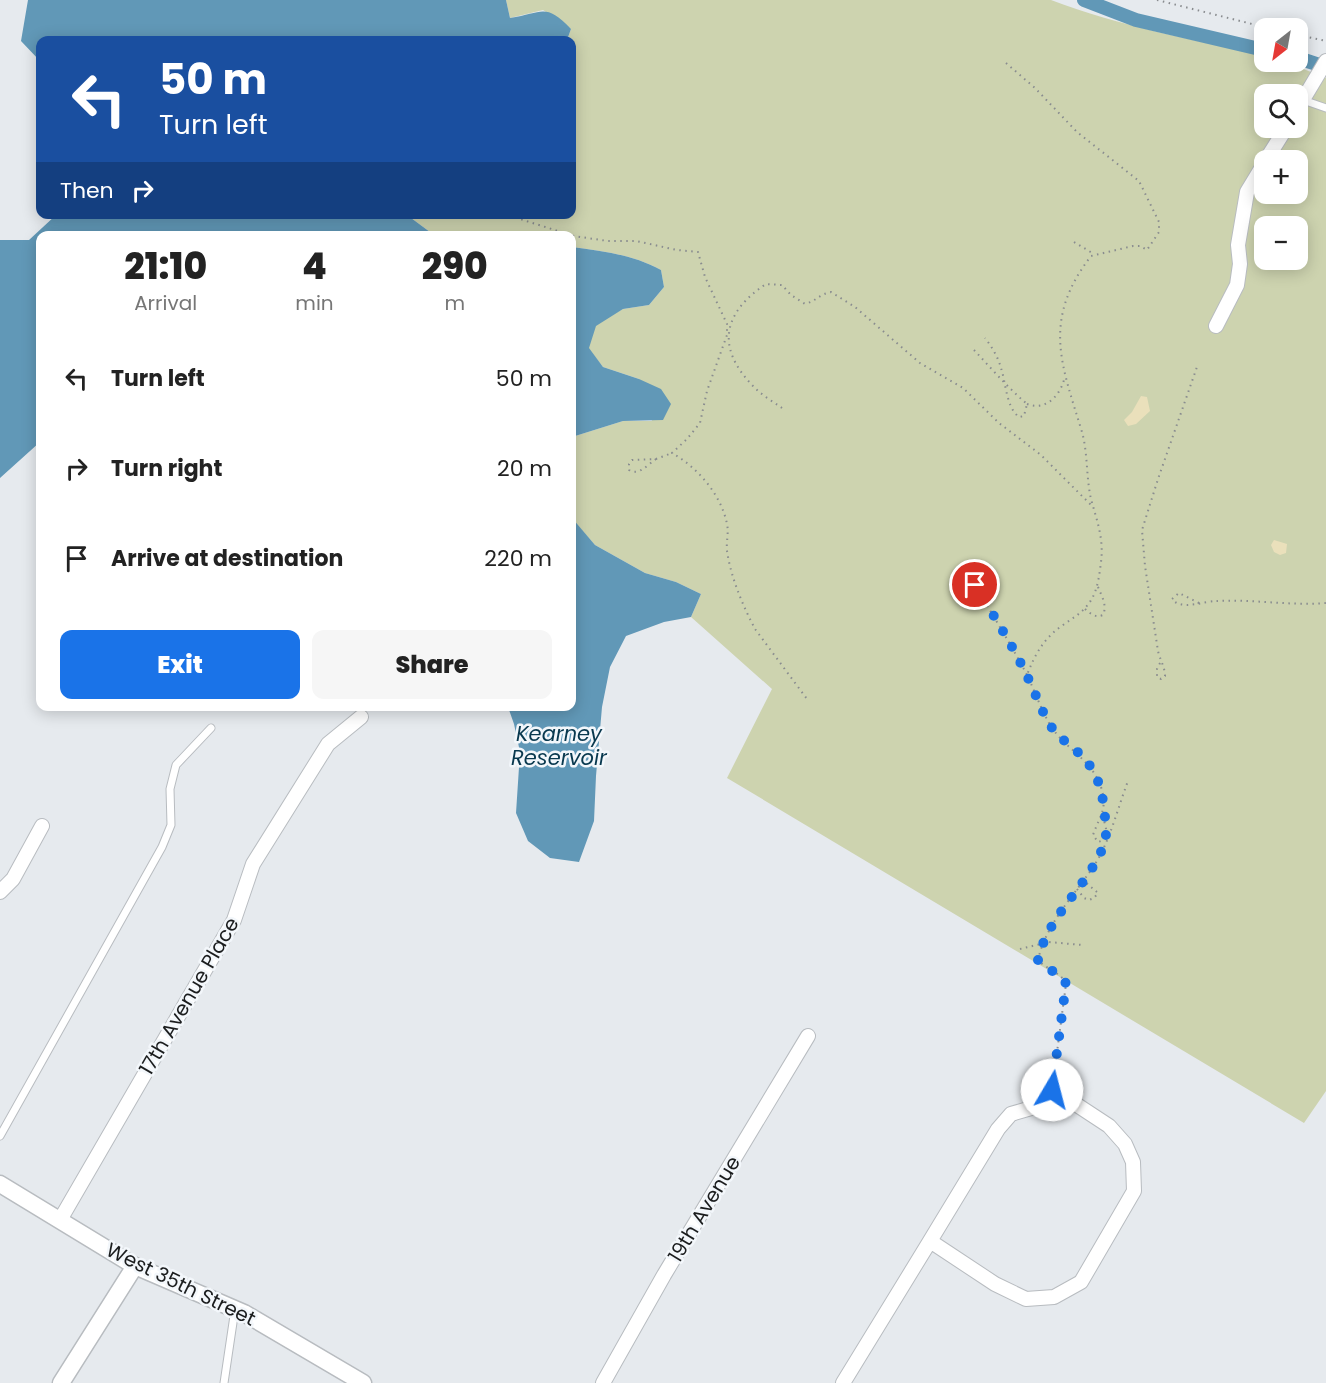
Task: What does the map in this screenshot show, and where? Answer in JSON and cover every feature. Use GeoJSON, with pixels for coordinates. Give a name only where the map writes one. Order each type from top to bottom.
{"type":"FeatureCollection","features":[{"type":"Feature","properties":{"kind":"street"},"geometry":{"type":"LineString","coordinates":[[1308,91],[1326,61]]}},
{"type":"Feature","properties":{"kind":"street"},"geometry":{"type":"LineString","coordinates":[[1216,326],[1237,285],[1240,264],[1238,245],[1247,192],[1254,180]]}},
{"type":"Feature","properties":{"kind":"street","name":"17th Avenue Place"},"geometry":{"type":"LineString","coordinates":[[60,1220],[234,920],[254,864],[328,744],[361,717]]}},
{"type":"Feature","properties":{"kind":"street"},"geometry":{"type":"LineString","coordinates":[[0,892],[13,879],[42,826]]}},
{"type":"Feature","properties":{"kind":"street","name":"19th Avenue"},"geometry":{"type":"LineString","coordinates":[[603,1383],[664,1275],[808,1036]]}},
{"type":"Feature","properties":{"kind":"street"},"geometry":{"type":"LineString","coordinates":[[843,1383],[998,1129],[1011,1114],[1052,1102],[1074,1103],[1109,1126],[1125,1144],[1133,1162],[1134,1191],[1081,1282],[1054,1297],[1026,1299],[995,1284],[930,1241]]}},
{"type":"Feature","properties":{"kind":"street","name":"West 35th Street"},"geometry":{"type":"LineString","coordinates":[[0,1184],[135,1266],[235,1309],[363,1383]]}},
{"type":"Feature","properties":{"kind":"street"},"geometry":{"type":"LineString","coordinates":[[61,1383],[135,1266]]}},
{"type":"Feature","properties":{"kind":"lane"},"geometry":{"type":"LineString","coordinates":[[1308,105],[1326,108]]}},
{"type":"Feature","properties":{"kind":"lane"},"geometry":{"type":"LineString","coordinates":[[0,1136],[162,847],[171,825],[170,789],[176,765],[211,728]]}},
{"type":"Feature","properties":{"kind":"lane"},"geometry":{"type":"LineString","coordinates":[[224,1383],[235,1309]]}},
{"type":"Feature","properties":{"kind":"path"},"geometry":{"type":"LineString","coordinates":[[1157,0],[1254,24]]}},
{"type":"Feature","properties":{"kind":"path"},"geometry":{"type":"LineString","coordinates":[[1308,37],[1326,41]]}},
{"type":"Feature","properties":{"kind":"path"},"geometry":{"type":"LineString","coordinates":[[1006,63],[1035,88],[1077,132],[1139,181],[1159,222],[1159,232],[1147,250],[1140,246],[1133,246],[1094,254],[1072,285],[1065,306],[1059,334],[1059,349],[1084,444],[1088,483],[1101,536],[1101,560],[1092,599],[1085,609],[1043,642],[1035,654],[1027,675]]}},
{"type":"Feature","properties":{"kind":"path"},"geometry":{"type":"LineString","coordinates":[[520,219],[558,231]]}},
{"type":"Feature","properties":{"kind":"path"},"geometry":{"type":"LineString","coordinates":[[576,236],[608,241],[636,241],[698,252],[705,277],[727,324],[728,336],[740,371],[753,387],[782,408]]}},
{"type":"Feature","properties":{"kind":"path"},"geometry":{"type":"LineString","coordinates":[[1074,242],[1094,254]]}},
{"type":"Feature","properties":{"kind":"path"},"geometry":{"type":"LineString","coordinates":[[656,459],[632,460],[628,464],[628,470],[634,473],[639,472],[656,459],[672,453],[687,439],[700,423],[707,391],[735,313],[742,303],[766,284],[782,285],[791,295],[805,304],[814,301],[821,294],[831,292],[840,296],[920,363],[963,388],[999,423],[1041,456],[1094,508]]}},
{"type":"Feature","properties":{"kind":"path"},"geometry":{"type":"LineString","coordinates":[[985,338],[996,355],[1015,414],[1019,417],[1024,416],[1027,412],[1027,404]]}},
{"type":"Feature","properties":{"kind":"path"},"geometry":{"type":"LineString","coordinates":[[974,350],[1027,404],[1034,407],[1048,404],[1058,393],[1065,378]]}},
{"type":"Feature","properties":{"kind":"path"},"geometry":{"type":"LineString","coordinates":[[1160,663],[1157,677],[1161,679],[1165,676],[1160,663],[1145,566],[1142,530],[1198,364]]}},
{"type":"Feature","properties":{"kind":"path"},"geometry":{"type":"LineString","coordinates":[[672,453],[684,460],[711,488],[726,521],[727,553],[749,619],[807,699]]}},
{"type":"Feature","properties":{"kind":"path"},"geometry":{"type":"LineString","coordinates":[[1085,609],[1097,617],[1103,615],[1105,609],[1097,584]]}},
{"type":"Feature","properties":{"kind":"path"},"geometry":{"type":"LineString","coordinates":[[975,585],[1027,675],[1050,724],[1062,740],[1085,760],[1101,787],[1103,816],[1107,830],[1106,840]]}},
{"type":"Feature","properties":{"kind":"path"},"geometry":{"type":"LineString","coordinates":[[1198,603],[1179,592],[1172,599],[1175,603],[1184,605],[1235,600],[1299,605],[1326,603]]}},
{"type":"Feature","properties":{"kind":"path"},"geometry":{"type":"LineString","coordinates":[[1052,1090],[1066,984],[1064,979],[1043,967],[1038,960],[1041,945],[1096,863],[1128,781]]}},
{"type":"Feature","properties":{"kind":"path"},"geometry":{"type":"LineString","coordinates":[[1103,816],[1093,835],[1098,842],[1106,840]]}},
{"type":"Feature","properties":{"kind":"path"},"geometry":{"type":"LineString","coordinates":[[1077,889],[1089,900],[1098,893],[1083,880]]}},
{"type":"Feature","properties":{"kind":"path"},"geometry":{"type":"LineString","coordinates":[[1020,949],[1049,942],[1082,945]]}},
{"type":"Feature","properties":{"kind":"green space"},"geometry":{"type":"Polygon","coordinates":[[[506,0],[1051,0],[1130,25],[1254,53],[1254,72],[1308,71],[1326,78],[1326,1091],[1304,1123],[727,778],[772,689],[691,617],[701,594],[676,582],[645,573],[595,545],[576,524],[576,436],[623,421],[652,421],[639,379],[603,367],[588,348],[592,325],[623,309],[649,305],[664,287],[661,270],[629,257],[576,248],[576,231],[429,231],[412,219],[576,219],[576,36],[568,36],[571,29],[543,10],[510,18],[506,0]]]}},
{"type":"Feature","properties":{"kind":"sand"},"geometry":{"type":"Polygon","coordinates":[[[1141,396],[1147,397],[1150,411],[1136,424],[1128,426],[1124,420],[1132,412],[1141,396]]]}},
{"type":"Feature","properties":{"kind":"sand"},"geometry":{"type":"Polygon","coordinates":[[[1274,540],[1287,544],[1286,553],[1280,555],[1274,552],[1271,545],[1274,540]]]}},
{"type":"Feature","properties":{"kind":"water"},"geometry":{"type":"Polygon","coordinates":[[[28,0],[506,0],[510,18],[537,12],[549,12],[571,29],[568,36],[36,36],[36,57],[21,41],[28,0]]]}},
{"type":"Feature","properties":{"kind":"water"},"geometry":{"type":"Polygon","coordinates":[[[52,219],[412,219],[429,231],[39,231],[52,219]]]}},
{"type":"Feature","properties":{"kind":"water"},"geometry":{"type":"Polygon","coordinates":[[[36,234],[36,446],[0,478],[0,240],[29,240],[36,234]]]}},
{"type":"Feature","properties":{"kind":"water"},"geometry":{"type":"Polygon","coordinates":[[[576,248],[629,257],[661,270],[664,287],[649,305],[623,309],[596,326],[589,348],[603,367],[661,389],[671,404],[663,420],[623,421],[576,436],[576,248]]]}},
{"type":"Feature","properties":{"kind":"water","name":"Kearney Reservoir"},"geometry":{"type":"Polygon","coordinates":[[[576,523],[595,545],[645,573],[676,582],[701,594],[691,617],[664,622],[626,636],[610,667],[602,707],[594,821],[579,862],[550,858],[528,841],[516,813],[520,752],[509,711],[576,711],[576,523]]]}},
{"type":"Feature","properties":{"kind":"waterway"},"geometry":{"type":"LineString","coordinates":[[1084,0],[1136,20],[1254,48]]}},
{"type":"Feature","properties":{"kind":"waterway"},"geometry":{"type":"LineString","coordinates":[[1308,61],[1326,67]]}},
{"type":"Feature","properties":{"kind":"route"},"geometry":{"type":"LineString","coordinates":[[975,585],[1027,675],[1050,724],[1062,740],[1085,760],[1101,787],[1103,816],[1107,830],[1106,840],[1096,863],[1051,927],[1041,945],[1038,960],[1043,967],[1064,979],[1066,984],[1052,1090]]}}]}
